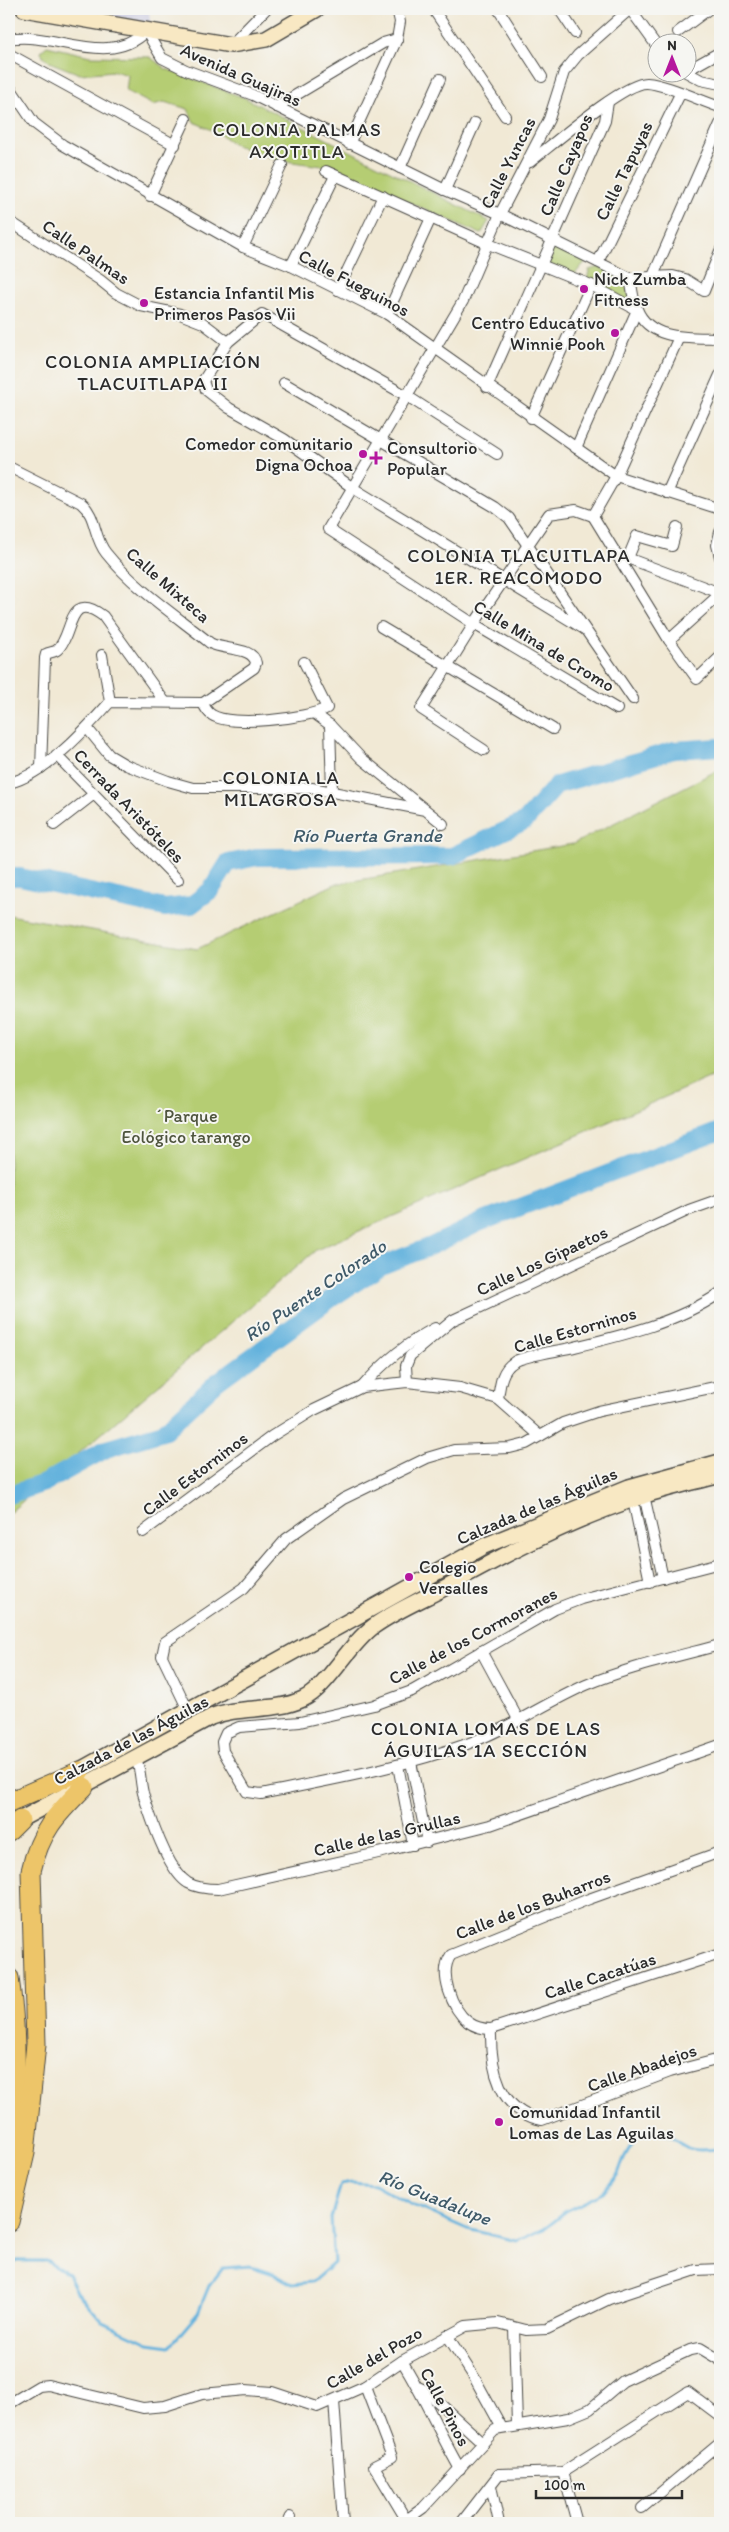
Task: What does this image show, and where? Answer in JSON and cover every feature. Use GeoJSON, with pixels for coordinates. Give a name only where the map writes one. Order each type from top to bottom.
{"type":"FeatureCollection","features":[{"type":"Feature","properties":{"kind":"highway"},"geometry":{"type":"LineString","coordinates":[[9,1802],[17,1793],[82,1779]]}},
{"type":"Feature","properties":{"kind":"highway"},"geometry":{"type":"LineString","coordinates":[[9,2222],[25,2153],[36,2044],[31,1871],[34,1856],[47,1826],[82,1779]]}},
{"type":"Feature","properties":{"kind":"highway"},"geometry":{"type":"LineString","coordinates":[[9,1978],[16,2037],[16,2079],[9,2159]]}},
{"type":"Feature","properties":{"kind":"main road"},"geometry":{"type":"LineString","coordinates":[[24,9],[231,45],[266,39],[317,9]]}},
{"type":"Feature","properties":{"kind":"main road","name":"Calzada de las Águilas"},"geometry":{"type":"LineString","coordinates":[[12,1821],[82,1779],[141,1736],[484,1546],[720,1462]]}},
{"type":"Feature","properties":{"kind":"main road","name":"Calzada de las Águilas"},"geometry":{"type":"LineString","coordinates":[[82,1779],[136,1759],[226,1711],[280,1707],[304,1699],[319,1688],[352,1644],[374,1626],[490,1562],[637,1491],[720,1475]]}},
{"type":"Feature","properties":{"kind":"main road"},"geometry":{"type":"LineString","coordinates":[[336,1627],[348,1632],[352,1644]]}},
{"type":"Feature","properties":{"kind":"main road"},"geometry":{"type":"LineString","coordinates":[[243,1681],[238,1693],[238,1699],[242,1705],[251,1710]]}},
{"type":"Feature","properties":{"kind":"main road"},"geometry":{"type":"LineString","coordinates":[[141,1736],[149,1751]]}},
{"type":"Feature","properties":{"kind":"street"},"geometry":{"type":"LineString","coordinates":[[231,45],[266,9]]}},
{"type":"Feature","properties":{"kind":"street"},"geometry":{"type":"LineString","coordinates":[[350,144],[397,38],[400,22],[397,9]]}},
{"type":"Feature","properties":{"kind":"street"},"geometry":{"type":"LineString","coordinates":[[433,9],[505,116]]}},
{"type":"Feature","properties":{"kind":"street"},"geometry":{"type":"LineString","coordinates":[[498,9],[542,76]]}},
{"type":"Feature","properties":{"kind":"street"},"geometry":{"type":"LineString","coordinates":[[559,9],[575,33]]}},
{"type":"Feature","properties":{"kind":"street"},"geometry":{"type":"LineString","coordinates":[[630,9],[647,32]]}},
{"type":"Feature","properties":{"kind":"street","name":"Calle Yuncas"},"geometry":{"type":"LineString","coordinates":[[328,529],[463,301],[486,243],[549,119],[564,72],[578,55],[630,9]]}},
{"type":"Feature","properties":{"kind":"street"},"geometry":{"type":"LineString","coordinates":[[678,32],[709,9]]}},
{"type":"Feature","properties":{"kind":"street"},"geometry":{"type":"LineString","coordinates":[[9,39],[37,39],[100,49],[117,47],[137,40],[146,31]]}},
{"type":"Feature","properties":{"kind":"street","name":"Avenida Guajiras"},"geometry":{"type":"LineString","coordinates":[[146,31],[162,58],[186,70],[253,95],[350,144],[445,190],[500,214],[630,278]]}},
{"type":"Feature","properties":{"kind":"street"},"geometry":{"type":"LineString","coordinates":[[276,107],[383,43],[397,38]]}},
{"type":"Feature","properties":{"kind":"street"},"geometry":{"type":"LineString","coordinates":[[696,66],[720,52]]}},
{"type":"Feature","properties":{"kind":"street"},"geometry":{"type":"LineString","coordinates":[[9,54],[175,145]]}},
{"type":"Feature","properties":{"kind":"street"},"geometry":{"type":"LineString","coordinates":[[696,77],[720,84]]}},
{"type":"Feature","properties":{"kind":"street"},"geometry":{"type":"LineString","coordinates":[[400,168],[440,79]]}},
{"type":"Feature","properties":{"kind":"street"},"geometry":{"type":"LineString","coordinates":[[527,164],[608,102],[636,86],[646,83],[720,107]]}},
{"type":"Feature","properties":{"kind":"street","name":"Calle Fueguinos"},"geometry":{"type":"LineString","coordinates":[[9,86],[34,123],[63,145],[243,247],[291,266],[387,314],[434,350],[616,476],[720,509]]}},
{"type":"Feature","properties":{"kind":"street","name":"Calle Tapuyas"},"geometry":{"type":"LineString","coordinates":[[598,262],[680,94]]}},
{"type":"Feature","properties":{"kind":"street","name":"Calle Cayapos"},"geometry":{"type":"LineString","coordinates":[[552,239],[605,120],[608,102]]}},
{"type":"Feature","properties":{"kind":"street"},"geometry":{"type":"LineString","coordinates":[[150,196],[186,119]]}},
{"type":"Feature","properties":{"kind":"street"},"geometry":{"type":"LineString","coordinates":[[445,190],[475,123]]}},
{"type":"Feature","properties":{"kind":"street"},"geometry":{"type":"LineString","coordinates":[[654,276],[720,124]]}},
{"type":"Feature","properties":{"kind":"street"},"geometry":{"type":"LineString","coordinates":[[243,247],[282,165]]}},
{"type":"Feature","properties":{"kind":"street"},"geometry":{"type":"LineString","coordinates":[[291,266],[330,174],[486,243],[591,285],[637,310],[658,331],[679,337],[720,338]]}},
{"type":"Feature","properties":{"kind":"street"},"geometry":{"type":"LineString","coordinates":[[338,290],[383,196]]}},
{"type":"Feature","properties":{"kind":"street"},"geometry":{"type":"LineString","coordinates":[[387,314],[431,218]]}},
{"type":"Feature","properties":{"kind":"street","name":"Calle Palmas"},"geometry":{"type":"LineString","coordinates":[[9,220],[100,280],[116,293],[141,306],[180,314],[203,323],[228,342]]}},
{"type":"Feature","properties":{"kind":"street"},"geometry":{"type":"LineString","coordinates":[[487,387],[552,239]]}},
{"type":"Feature","properties":{"kind":"street"},"geometry":{"type":"LineString","coordinates":[[576,448],[637,310],[630,278],[654,276],[685,279],[704,291],[720,251]]}},
{"type":"Feature","properties":{"kind":"street"},"geometry":{"type":"LineString","coordinates":[[531,418],[591,285]]}},
{"type":"Feature","properties":{"kind":"street"},"geometry":{"type":"LineString","coordinates":[[497,454],[407,396],[262,314],[228,342],[204,377],[203,386],[206,390],[229,408],[284,439],[352,488],[584,629]]}},
{"type":"Feature","properties":{"kind":"street"},"geometry":{"type":"LineString","coordinates":[[594,516],[616,476],[679,337]]}},
{"type":"Feature","properties":{"kind":"street"},"geometry":{"type":"LineString","coordinates":[[666,493],[720,375]]}},
{"type":"Feature","properties":{"kind":"street"},"geometry":{"type":"LineString","coordinates":[[284,383],[495,507],[509,518],[527,547],[633,699]]}},
{"type":"Feature","properties":{"kind":"street","name":"Calle Mixteca"},"geometry":{"type":"LineString","coordinates":[[9,467],[81,503],[88,509],[99,542],[106,553],[136,583],[210,643],[220,649],[242,650],[255,658],[254,668],[203,703]]}},
{"type":"Feature","properties":{"kind":"street"},"geometry":{"type":"LineString","coordinates":[[484,750],[421,709],[474,624],[550,514],[576,510],[594,516],[614,553],[669,640],[697,679],[720,658]]}},
{"type":"Feature","properties":{"kind":"street"},"geometry":{"type":"LineString","coordinates":[[628,558],[637,536],[672,546],[677,527]]}},
{"type":"Feature","properties":{"kind":"street","name":"Calle Mina de Cromo"},"geometry":{"type":"LineString","coordinates":[[328,529],[474,624],[617,709]]}},
{"type":"Feature","properties":{"kind":"street"},"geometry":{"type":"LineString","coordinates":[[720,532],[717,545],[720,557]]}},
{"type":"Feature","properties":{"kind":"street"},"geometry":{"type":"LineString","coordinates":[[614,553],[720,593],[669,640]]}},
{"type":"Feature","properties":{"kind":"street"},"geometry":{"type":"LineString","coordinates":[[41,768],[44,658],[46,654],[56,651],[66,637],[70,621],[78,610],[85,608],[95,610],[114,630],[166,702]]}},
{"type":"Feature","properties":{"kind":"street"},"geometry":{"type":"LineString","coordinates":[[381,627],[553,729]]}},
{"type":"Feature","properties":{"kind":"street"},"geometry":{"type":"LineString","coordinates":[[102,655],[110,702]]}},
{"type":"Feature","properties":{"kind":"street"},"geometry":{"type":"LineString","coordinates":[[9,783],[23,780],[41,768],[87,728],[110,702],[203,703],[206,711],[220,718],[281,720],[315,714],[327,708],[304,662]]}},
{"type":"Feature","properties":{"kind":"street"},"geometry":{"type":"LineString","coordinates":[[315,714],[330,725],[361,758],[443,824]]}},
{"type":"Feature","properties":{"kind":"street"},"geometry":{"type":"LineString","coordinates":[[330,725],[332,791]]}},
{"type":"Feature","properties":{"kind":"street"},"geometry":{"type":"LineString","coordinates":[[87,728],[109,755],[126,765],[193,788],[312,788],[425,810]]}},
{"type":"Feature","properties":{"kind":"street","name":"Cerrada Aristóteles"},"geometry":{"type":"LineString","coordinates":[[56,755],[178,880]]}},
{"type":"Feature","properties":{"kind":"street"},"geometry":{"type":"LineString","coordinates":[[54,825],[94,794]]}},
{"type":"Feature","properties":{"kind":"street","name":"Calle Los Gipaetos"},"geometry":{"type":"LineString","coordinates":[[407,1382],[406,1366],[410,1356],[453,1320],[689,1210],[720,1199]]}},
{"type":"Feature","properties":{"kind":"street","name":"Calle Estorninos"},"geometry":{"type":"LineString","coordinates":[[143,1532],[272,1436],[314,1410],[362,1386],[407,1382],[460,1388],[498,1399],[505,1369],[515,1360],[579,1346],[643,1328],[689,1311],[720,1293]]}},
{"type":"Feature","properties":{"kind":"street"},"geometry":{"type":"LineString","coordinates":[[362,1386],[373,1374],[412,1342],[433,1328],[453,1320]]}},
{"type":"Feature","properties":{"kind":"street"},"geometry":{"type":"LineString","coordinates":[[188,1710],[162,1656],[165,1642],[244,1588],[286,1539],[344,1499],[427,1458],[454,1450],[510,1448],[526,1444],[563,1423],[599,1412],[720,1386]]}},
{"type":"Feature","properties":{"kind":"street"},"geometry":{"type":"LineString","coordinates":[[498,1399],[540,1436]]}},
{"type":"Feature","properties":{"kind":"street"},"geometry":{"type":"LineString","coordinates":[[637,1491],[663,1578]]}},
{"type":"Feature","properties":{"kind":"street"},"geometry":{"type":"LineString","coordinates":[[637,1491],[650,1582]]}},
{"type":"Feature","properties":{"kind":"street","name":"Calle de los Cormoranes"},"geometry":{"type":"LineString","coordinates":[[398,1765],[255,1795],[247,1792],[223,1751],[222,1742],[226,1733],[239,1727],[300,1722],[374,1705],[412,1691],[555,1609],[581,1599],[720,1563]]}},
{"type":"Feature","properties":{"kind":"street"},"geometry":{"type":"LineString","coordinates":[[413,1845],[398,1765],[468,1744],[519,1721],[593,1682],[628,1669],[720,1645]]}},
{"type":"Feature","properties":{"kind":"street"},"geometry":{"type":"LineString","coordinates":[[481,1651],[519,1721]]}},
{"type":"Feature","properties":{"kind":"street","name":"Calle de las Grullas"},"geometry":{"type":"LineString","coordinates":[[136,1759],[141,1772],[143,1793],[175,1871],[187,1882],[201,1888],[218,1889],[427,1842],[490,1825],[720,1745]]}},
{"type":"Feature","properties":{"kind":"street"},"geometry":{"type":"LineString","coordinates":[[411,1762],[427,1842]]}},
{"type":"Feature","properties":{"kind":"street","name":"Calle de los Buharros"},"geometry":{"type":"LineString","coordinates":[[491,2029],[481,2028],[468,2023],[458,2010],[448,1988],[445,1970],[446,1962],[451,1955],[589,1899],[720,1852]]}},
{"type":"Feature","properties":{"kind":"street","name":"Calle Cacatúas"},"geometry":{"type":"LineString","coordinates":[[491,2029],[720,1954]]}},
{"type":"Feature","properties":{"kind":"street","name":"Calle Abadejos"},"geometry":{"type":"LineString","coordinates":[[491,2029],[490,2053],[495,2079],[514,2105],[528,2117],[542,2120],[670,2072],[720,2059]]}},
{"type":"Feature","properties":{"kind":"street","name":"Calle del Pozo"},"geometry":{"type":"LineString","coordinates":[[9,2404],[39,2386],[48,2385],[143,2408],[165,2406],[202,2394],[246,2390],[272,2392],[317,2407],[365,2386],[402,2361],[447,2335],[474,2324],[498,2323],[526,2330],[547,2328],[609,2299],[696,2270],[720,2269]]}},
{"type":"Feature","properties":{"kind":"street"},"geometry":{"type":"LineString","coordinates":[[514,2328],[517,2425]]}},
{"type":"Feature","properties":{"kind":"street"},"geometry":{"type":"LineString","coordinates":[[447,2335],[474,2377],[498,2429]]}},
{"type":"Feature","properties":{"kind":"street"},"geometry":{"type":"LineString","coordinates":[[365,2386],[392,2457],[374,2466],[404,2522],[423,2508],[498,2429],[568,2418],[590,2409],[623,2381],[690,2350],[700,2348],[720,2360]]}},
{"type":"Feature","properties":{"kind":"street","name":"Calle Pinos"},"geometry":{"type":"LineString","coordinates":[[402,2361],[418,2387],[433,2421],[460,2469]]}},
{"type":"Feature","properties":{"kind":"street"},"geometry":{"type":"LineString","coordinates":[[418,2387],[483,2443]]}},
{"type":"Feature","properties":{"kind":"street"},"geometry":{"type":"LineString","coordinates":[[461,2523],[499,2474],[563,2472],[688,2392],[720,2416]]}},
{"type":"Feature","properties":{"kind":"street"},"geometry":{"type":"LineString","coordinates":[[334,2401],[343,2523]]}},
{"type":"Feature","properties":{"kind":"street"},"geometry":{"type":"LineString","coordinates":[[642,2508],[720,2443]]}},
{"type":"Feature","properties":{"kind":"street"},"geometry":{"type":"LineString","coordinates":[[563,2472],[577,2523]]}},
{"type":"Feature","properties":{"kind":"street"},"geometry":{"type":"LineString","coordinates":[[491,2486],[498,2523]]}},
{"type":"Feature","properties":{"kind":"shaded area"},"geometry":{"type":"Polygon","coordinates":[[[68,9],[149,9],[150,23],[68,9]]]}},
{"type":"Feature","properties":{"kind":"green space"},"geometry":{"type":"Polygon","coordinates":[[[47,46],[90,56],[150,57],[166,69],[245,98],[489,221],[481,234],[330,167],[277,160],[235,145],[218,133],[194,122],[188,109],[164,102],[153,105],[126,91],[128,75],[114,71],[80,74],[54,64],[43,57],[41,51],[47,46]]]}},
{"type":"Feature","properties":{"kind":"green space"},"geometry":{"type":"Polygon","coordinates":[[[553,241],[588,259],[574,275],[544,263],[553,241]]]}},
{"type":"Feature","properties":{"kind":"green space"},"geometry":{"type":"Polygon","coordinates":[[[599,267],[623,278],[633,306],[587,281],[589,270],[599,267]]]}},
{"type":"Feature","properties":{"kind":"green space","name":"´Parque Eológico tarango"},"geometry":{"type":"Polygon","coordinates":[[[720,769],[720,1073],[316,1250],[9,1513],[9,915],[197,949],[335,884],[573,844],[720,769]]]}},
{"type":"Feature","properties":{"kind":"waterway","name":"Río Puerta Grande"},"geometry":{"type":"LineString","coordinates":[[9,877],[20,877],[165,908],[191,905],[211,890],[228,863],[257,857],[452,856],[525,821],[557,785],[674,750],[720,747]]}},
{"type":"Feature","properties":{"kind":"waterway","name":"Río Puente Colorado"},"geometry":{"type":"LineString","coordinates":[[9,1495],[44,1483],[106,1449],[163,1432],[217,1382],[332,1298],[383,1265],[429,1247],[481,1222],[720,1131]]}},
{"type":"Feature","properties":{"kind":"waterway","name":"Río Guadalupe"},"geometry":{"type":"LineString","coordinates":[[9,2267],[17,2261],[46,2261],[68,2274],[77,2292],[103,2322],[148,2343],[170,2346],[198,2313],[209,2286],[223,2268],[250,2266],[274,2274],[292,2284],[312,2282],[334,2263],[331,2218],[341,2184],[352,2182],[374,2184],[410,2204],[467,2229],[517,2241],[542,2230],[566,2211],[603,2193],[618,2174],[624,2158],[637,2135],[656,2132],[666,2134],[691,2149],[720,2149]]}},
{"type":"Feature","properties":{"kind":"place","name":"Nick Zumba Fitness"},"geometry":{"type":"Point","coordinates":[584,289]}},
{"type":"Feature","properties":{"kind":"place","name":"Estancia Infantil Mis Primeros Pasos Vii"},"geometry":{"type":"Point","coordinates":[144,303]}},
{"type":"Feature","properties":{"kind":"place","name":"Centro Educativo Winnie Pooh"},"geometry":{"type":"Point","coordinates":[615,333]}},
{"type":"Feature","properties":{"kind":"place","name":"Comedor comunitario Digna Ochoa"},"geometry":{"type":"Point","coordinates":[363,454]}},
{"type":"Feature","properties":{"kind":"place","name":"Consultorio Popular"},"geometry":{"type":"Point","coordinates":[376,458]}},
{"type":"Feature","properties":{"kind":"place","name":"Colegio Versalles"},"geometry":{"type":"Point","coordinates":[409,1577]}},
{"type":"Feature","properties":{"kind":"place","name":"Comunidad Infantil Lomas de Las Aguilas"},"geometry":{"type":"Point","coordinates":[499,2122]}},
{"type":"Feature","properties":{"kind":"district","name":"COLONIA PALMAS AXOTITLA"},"geometry":{"type":"Point","coordinates":[297,140]}},
{"type":"Feature","properties":{"kind":"district","name":"COLONIA AMPLIACIÓN TLACUITLAPA II"},"geometry":{"type":"Point","coordinates":[153,372]}},
{"type":"Feature","properties":{"kind":"district","name":"COLONIA TLACUITLAPA 1ER. REACOMODO"},"geometry":{"type":"Point","coordinates":[519,566]}},
{"type":"Feature","properties":{"kind":"district","name":"COLONIA LA MILAGROSA"},"geometry":{"type":"Point","coordinates":[281,788]}},
{"type":"Feature","properties":{"kind":"district","name":"COLONIA LOMAS DE LAS ÁGUILAS 1A SECCIÓN"},"geometry":{"type":"Point","coordinates":[486,1739]}}]}
